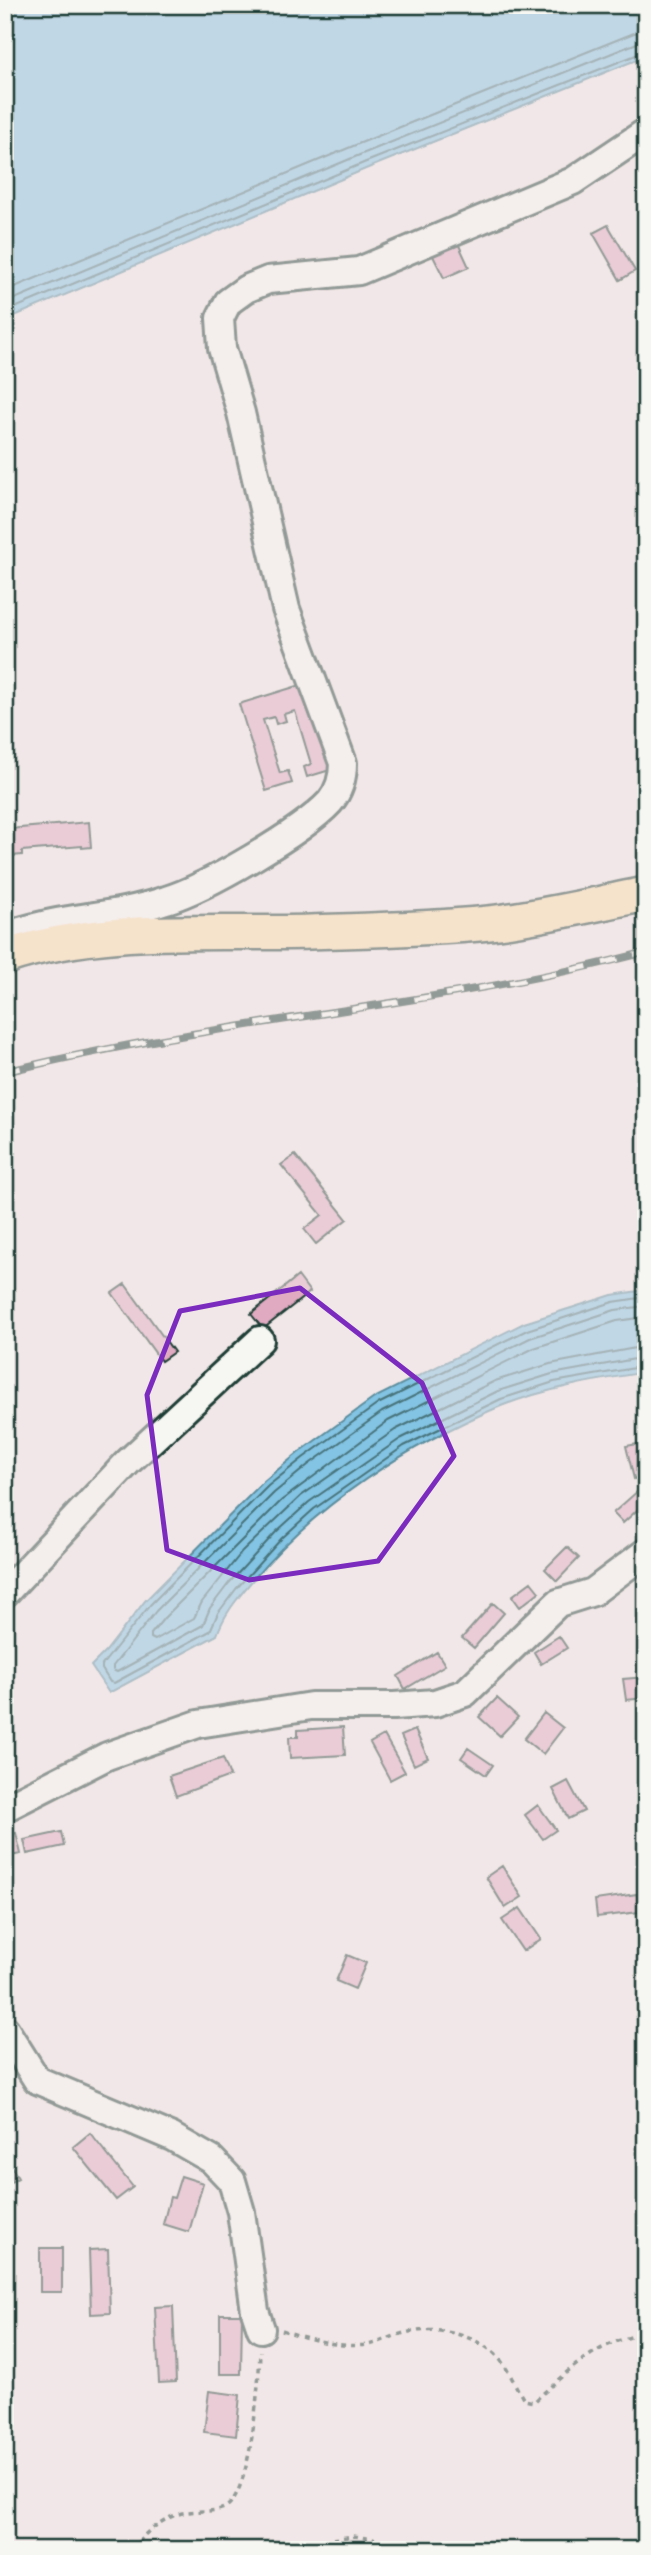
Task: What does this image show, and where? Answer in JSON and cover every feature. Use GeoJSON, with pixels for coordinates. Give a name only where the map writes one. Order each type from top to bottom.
{"type":"FeatureCollection","features":[{"type":"Feature","properties":{"kind":"main road"},"geometry":{"type":"LineString","coordinates":[[5,957],[47,944],[112,935],[310,932],[490,922],[646,894]]}},
{"type":"Feature","properties":{"kind":"street"},"geometry":{"type":"LineString","coordinates":[[5,935],[51,923],[125,912],[170,900],[291,832],[331,800],[343,780],[343,763],[285,609],[241,413],[222,348],[220,318],[228,302],[246,289],[268,280],[359,271],[573,181],[646,132]]}},
{"type":"Feature","properties":{"kind":"street"},"geometry":{"type":"LineString","coordinates":[[5,1593],[128,1462],[260,1340]]}},
{"type":"Feature","properties":{"kind":"street"},"geometry":{"type":"LineString","coordinates":[[5,1808],[107,1756],[198,1724],[311,1706],[435,1703],[465,1693],[558,1603],[593,1592],[646,1552]]}},
{"type":"Feature","properties":{"kind":"street"},"geometry":{"type":"LineString","coordinates":[[5,2029],[37,2080],[172,2137],[212,2160],[232,2181],[241,2212],[255,2311],[261,2329]]}},
{"type":"Feature","properties":{"kind":"path"},"geometry":{"type":"LineString","coordinates":[[132,2550],[161,2521],[187,2512],[212,2511],[226,2507],[233,2500],[247,2463],[259,2384],[261,2329],[282,2329],[308,2339],[336,2344],[368,2345],[407,2332],[434,2330],[473,2338],[497,2356],[524,2400],[534,2402],[589,2353],[629,2336],[646,2334]]}},
{"type":"Feature","properties":{"kind":"path"},"geometry":{"type":"LineString","coordinates":[[285,2550],[310,2548],[332,2539],[354,2536],[373,2539],[387,2550]]}},
{"type":"Feature","properties":{"kind":"highlighted area"},"geometry":{"type":"Polygon","coordinates":[[[300,1288],[422,1383],[454,1456],[378,1561],[249,1580],[167,1550],[147,1395],[180,1311],[300,1288]]]}},
{"type":"Feature","properties":{"kind":"water"},"geometry":{"type":"Polygon","coordinates":[[[5,5],[646,5],[646,56],[368,168],[5,320],[5,5]]]}},
{"type":"Feature","properties":{"kind":"water"},"geometry":{"type":"Polygon","coordinates":[[[646,1290],[646,1372],[572,1385],[518,1400],[466,1422],[398,1458],[334,1502],[304,1527],[251,1582],[223,1620],[217,1635],[109,1693],[91,1666],[145,1601],[264,1481],[298,1453],[374,1398],[524,1323],[612,1295],[646,1290]]]}},
{"type":"Feature","properties":{"kind":"building"},"geometry":{"type":"Polygon","coordinates":[[[608,225],[635,271],[620,280],[593,233],[608,225]]]}},
{"type":"Feature","properties":{"kind":"building"},"geometry":{"type":"Polygon","coordinates":[[[457,241],[469,267],[444,278],[431,252],[457,241]]]}},
{"type":"Feature","properties":{"kind":"building"},"geometry":{"type":"Polygon","coordinates":[[[304,684],[330,770],[307,777],[304,767],[311,764],[295,711],[284,714],[286,721],[276,724],[274,717],[263,720],[280,773],[288,771],[292,783],[266,791],[239,704],[304,684]]]}},
{"type":"Feature","properties":{"kind":"building"},"geometry":{"type":"Polygon","coordinates":[[[89,822],[91,847],[22,851],[22,855],[12,856],[9,829],[89,822]]]}},
{"type":"Feature","properties":{"kind":"building"},"geometry":{"type":"Polygon","coordinates":[[[295,1155],[347,1219],[316,1244],[304,1229],[322,1215],[281,1165],[295,1155]]]}},
{"type":"Feature","properties":{"kind":"building"},"geometry":{"type":"Polygon","coordinates":[[[298,1276],[310,1292],[263,1329],[251,1314],[298,1276]]]}},
{"type":"Feature","properties":{"kind":"building"},"geometry":{"type":"Polygon","coordinates":[[[125,1284],[174,1352],[161,1361],[112,1293],[125,1284]]]}},
{"type":"Feature","properties":{"kind":"building"},"geometry":{"type":"Polygon","coordinates":[[[638,1444],[646,1476],[634,1479],[626,1446],[638,1444]]]}},
{"type":"Feature","properties":{"kind":"building"},"geometry":{"type":"Polygon","coordinates":[[[640,1489],[646,1495],[646,1502],[623,1523],[613,1513],[640,1489]]]}},
{"type":"Feature","properties":{"kind":"building"},"geometry":{"type":"Polygon","coordinates":[[[567,1547],[579,1558],[557,1581],[545,1569],[567,1547]]]}},
{"type":"Feature","properties":{"kind":"building"},"geometry":{"type":"Polygon","coordinates":[[[531,1582],[539,1592],[520,1607],[512,1596],[531,1582]]]}},
{"type":"Feature","properties":{"kind":"building"},"geometry":{"type":"Polygon","coordinates":[[[493,1603],[504,1613],[474,1648],[462,1638],[493,1603]]]}},
{"type":"Feature","properties":{"kind":"building"},"geometry":{"type":"Polygon","coordinates":[[[559,1636],[567,1648],[541,1664],[534,1652],[559,1636]]]}},
{"type":"Feature","properties":{"kind":"building"},"geometry":{"type":"Polygon","coordinates":[[[437,1652],[445,1665],[405,1689],[398,1676],[437,1652]]]}},
{"type":"Feature","properties":{"kind":"building"},"geometry":{"type":"Polygon","coordinates":[[[646,1677],[646,1698],[626,1700],[623,1679],[646,1677]]]}},
{"type":"Feature","properties":{"kind":"building"},"geometry":{"type":"Polygon","coordinates":[[[497,1698],[518,1717],[500,1736],[479,1717],[497,1698]]]}},
{"type":"Feature","properties":{"kind":"building"},"geometry":{"type":"Polygon","coordinates":[[[544,1713],[563,1728],[543,1754],[524,1739],[544,1713]]]}},
{"type":"Feature","properties":{"kind":"building"},"geometry":{"type":"Polygon","coordinates":[[[343,1727],[345,1755],[290,1758],[289,1737],[298,1737],[298,1730],[343,1727]]]}},
{"type":"Feature","properties":{"kind":"building"},"geometry":{"type":"Polygon","coordinates":[[[415,1730],[428,1758],[414,1765],[401,1736],[415,1730]]]}},
{"type":"Feature","properties":{"kind":"building"},"geometry":{"type":"Polygon","coordinates":[[[384,1735],[405,1772],[390,1780],[370,1743],[384,1735]]]}},
{"type":"Feature","properties":{"kind":"building"},"geometry":{"type":"Polygon","coordinates":[[[468,1748],[493,1765],[486,1775],[461,1758],[468,1748]]]}},
{"type":"Feature","properties":{"kind":"building"},"geometry":{"type":"Polygon","coordinates":[[[223,1758],[230,1776],[176,1796],[169,1776],[223,1758]]]}},
{"type":"Feature","properties":{"kind":"building"},"geometry":{"type":"Polygon","coordinates":[[[568,1781],[584,1811],[568,1819],[553,1789],[568,1781]]]}},
{"type":"Feature","properties":{"kind":"building"},"geometry":{"type":"Polygon","coordinates":[[[538,1805],[556,1830],[543,1839],[525,1815],[538,1805]]]}},
{"type":"Feature","properties":{"kind":"building"},"geometry":{"type":"Polygon","coordinates":[[[61,1832],[64,1846],[27,1854],[24,1840],[61,1832]]]}},
{"type":"Feature","properties":{"kind":"building"},"geometry":{"type":"Polygon","coordinates":[[[16,1833],[21,1854],[5,1857],[5,1835],[16,1833]]]}},
{"type":"Feature","properties":{"kind":"building"},"geometry":{"type":"Polygon","coordinates":[[[502,1866],[522,1897],[505,1908],[486,1877],[502,1866]]]}},
{"type":"Feature","properties":{"kind":"building"},"geometry":{"type":"Polygon","coordinates":[[[637,1894],[639,1912],[597,1917],[595,1900],[637,1894]]]}},
{"type":"Feature","properties":{"kind":"building"},"geometry":{"type":"Polygon","coordinates":[[[520,1908],[541,1939],[523,1951],[502,1920],[520,1908]]]}},
{"type":"Feature","properties":{"kind":"building"},"geometry":{"type":"Polygon","coordinates":[[[347,1955],[366,1963],[355,1989],[336,1981],[347,1955]]]}},
{"type":"Feature","properties":{"kind":"building"},"geometry":{"type":"Polygon","coordinates":[[[90,2133],[133,2187],[116,2200],[73,2147],[90,2133]]]}},
{"type":"Feature","properties":{"kind":"building"},"geometry":{"type":"Polygon","coordinates":[[[5,2155],[18,2178],[5,2185],[5,2155]]]}},
{"type":"Feature","properties":{"kind":"building"},"geometry":{"type":"Polygon","coordinates":[[[181,2176],[203,2183],[189,2232],[163,2224],[170,2197],[174,2198],[181,2176]]]}},
{"type":"Feature","properties":{"kind":"building"},"geometry":{"type":"Polygon","coordinates":[[[40,2248],[62,2248],[62,2292],[40,2292],[40,2248]]]}},
{"type":"Feature","properties":{"kind":"building"},"geometry":{"type":"Polygon","coordinates":[[[108,2249],[110,2313],[91,2314],[89,2250],[108,2249]]]}},
{"type":"Feature","properties":{"kind":"building"},"geometry":{"type":"Polygon","coordinates":[[[173,2306],[176,2382],[159,2383],[155,2307],[173,2306]]]}},
{"type":"Feature","properties":{"kind":"building"},"geometry":{"type":"Polygon","coordinates":[[[220,2314],[242,2314],[241,2374],[220,2374],[220,2314]]]}},
{"type":"Feature","properties":{"kind":"building"},"geometry":{"type":"Polygon","coordinates":[[[209,2391],[240,2395],[236,2436],[204,2432],[209,2391]]]}},
{"type":"Feature","properties":{"kind":"railway"},"geometry":{"type":"LineString","coordinates":[[5,1072],[164,1039],[486,987],[646,952]]}}]}
